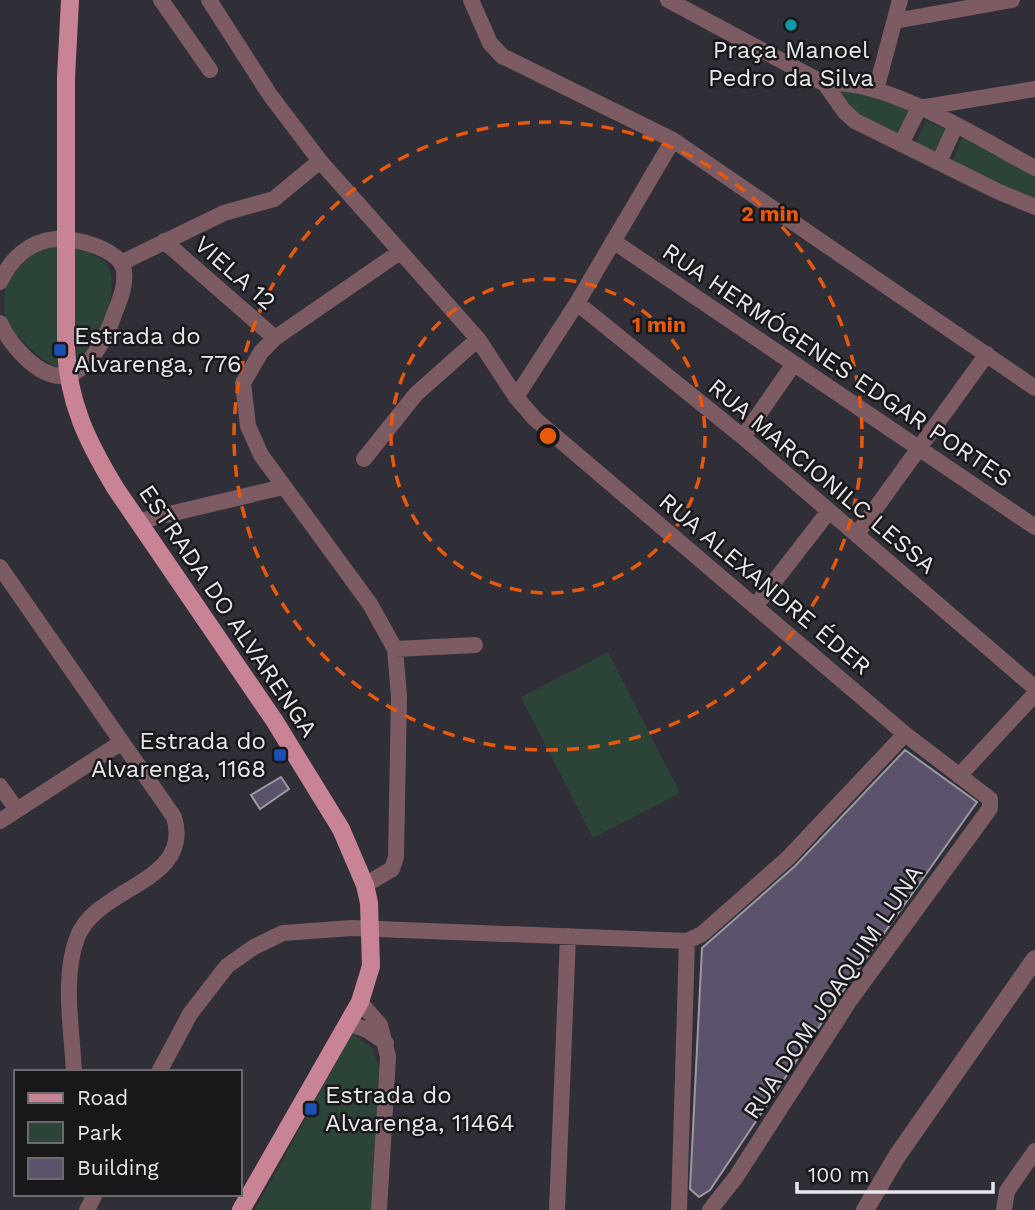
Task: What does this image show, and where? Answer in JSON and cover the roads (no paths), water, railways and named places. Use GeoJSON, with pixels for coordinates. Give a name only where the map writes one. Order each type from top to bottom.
{"type":"FeatureCollection","features":[{"type":"Feature","properties":{"kind":"main road","name":"ESTRADA DO ALVARENGA"},"geometry":{"type":"LineString","coordinates":[[70,0],[66,375],[86,440],[319,791],[341,829],[365,885],[372,930],[370,966],[360,1002],[241,1210]]}},
{"type":"Feature","properties":{"kind":"street"},"geometry":{"type":"LineString","coordinates":[[161,0],[210,70]]}},
{"type":"Feature","properties":{"kind":"street"},"geometry":{"type":"LineString","coordinates":[[471,0],[481,29],[502,55],[673,140],[1035,388]]}},
{"type":"Feature","properties":{"kind":"street"},"geometry":{"type":"LineString","coordinates":[[668,0],[825,84],[844,111],[855,121],[1035,207]]}},
{"type":"Feature","properties":{"kind":"street"},"geometry":{"type":"LineString","coordinates":[[876,90],[900,0]]}},
{"type":"Feature","properties":{"kind":"street"},"geometry":{"type":"LineString","coordinates":[[895,21],[1012,0]]}},
{"type":"Feature","properties":{"kind":"street","name":"RUA ALEXANDRE ÉDER"},"geometry":{"type":"LineString","coordinates":[[213,2],[270,95],[320,161],[478,339],[516,397],[552,434],[905,734],[990,799]]}},
{"type":"Feature","properties":{"kind":"street"},"geometry":{"type":"LineString","coordinates":[[825,84],[857,83],[876,90],[956,124],[1035,168]]}},
{"type":"Feature","properties":{"kind":"street"},"geometry":{"type":"LineString","coordinates":[[919,108],[1035,89]]}},
{"type":"Feature","properties":{"kind":"street"},"geometry":{"type":"LineString","coordinates":[[901,144],[919,108]]}},
{"type":"Feature","properties":{"kind":"street"},"geometry":{"type":"LineString","coordinates":[[939,162],[956,124]]}},
{"type":"Feature","properties":{"kind":"street"},"geometry":{"type":"LineString","coordinates":[[516,397],[577,303],[673,140]]}},
{"type":"Feature","properties":{"kind":"street"},"geometry":{"type":"LineString","coordinates":[[121,262],[224,213],[274,199],[320,161]]}},
{"type":"Feature","properties":{"kind":"street"},"geometry":{"type":"LineString","coordinates":[[0,282],[9,265],[29,246],[46,240],[66,238],[105,252],[121,262],[124,272],[123,286],[110,327],[85,362],[66,375],[54,374],[36,366],[11,341],[0,323]]}},
{"type":"Feature","properties":{"kind":"street","name":"VIELA 12"},"geometry":{"type":"LineString","coordinates":[[164,241],[275,338]]}},
{"type":"Feature","properties":{"kind":"street","name":"RUA HERMÓGENES EDGAR PORTES"},"geometry":{"type":"LineString","coordinates":[[613,241],[1035,527]]}},
{"type":"Feature","properties":{"kind":"street"},"geometry":{"type":"LineString","coordinates":[[365,885],[392,869],[396,857],[399,696],[395,649],[370,604],[261,455],[248,426],[243,383],[249,368],[275,338],[400,252]]}},
{"type":"Feature","properties":{"kind":"street","name":"RUA MARCIONILC LESSA"},"geometry":{"type":"LineString","coordinates":[[577,303],[743,437],[1035,688]]}},
{"type":"Feature","properties":{"kind":"street"},"geometry":{"type":"LineString","coordinates":[[364,460],[416,394],[478,339]]}},
{"type":"Feature","properties":{"kind":"street"},"geometry":{"type":"LineString","coordinates":[[857,534],[987,354]]}},
{"type":"Feature","properties":{"kind":"street"},"geometry":{"type":"LineString","coordinates":[[743,437],[793,365]]}},
{"type":"Feature","properties":{"kind":"street"},"geometry":{"type":"LineString","coordinates":[[140,521],[283,487]]}},
{"type":"Feature","properties":{"kind":"street"},"geometry":{"type":"LineString","coordinates":[[755,605],[829,511]]}},
{"type":"Feature","properties":{"kind":"street"},"geometry":{"type":"LineString","coordinates":[[0,567],[174,817],[177,829],[176,844],[168,862],[104,905],[90,918],[78,936],[70,981],[74,1070]]}},
{"type":"Feature","properties":{"kind":"street"},"geometry":{"type":"LineString","coordinates":[[395,649],[475,645]]}},
{"type":"Feature","properties":{"kind":"street"},"geometry":{"type":"LineString","coordinates":[[959,776],[1035,694]]}},
{"type":"Feature","properties":{"kind":"street"},"geometry":{"type":"LineString","coordinates":[[160,1070],[190,1014],[227,966],[254,947],[284,933],[315,928],[687,940],[702,934],[750,895],[905,734]]}},
{"type":"Feature","properties":{"kind":"street"},"geometry":{"type":"LineString","coordinates":[[0,821],[122,742]]}},
{"type":"Feature","properties":{"kind":"street"},"geometry":{"type":"LineString","coordinates":[[0,786],[17,810]]}},
{"type":"Feature","properties":{"kind":"street","name":"RUA DOM JOAQUIM LUNA"},"geometry":{"type":"LineString","coordinates":[[710,1210],[736,1177],[882,954],[985,816],[990,808],[990,799]]}},
{"type":"Feature","properties":{"kind":"street"},"geometry":{"type":"LineString","coordinates":[[557,1210],[568,936]]}},
{"type":"Feature","properties":{"kind":"street"},"geometry":{"type":"LineString","coordinates":[[679,1210],[687,940]]}},
{"type":"Feature","properties":{"kind":"street"},"geometry":{"type":"LineString","coordinates":[[865,1210],[897,1157],[1035,959]]}},
{"type":"Feature","properties":{"kind":"street"},"geometry":{"type":"LineString","coordinates":[[360,1002],[380,1025],[386,1042],[379,1210]]}},
{"type":"Feature","properties":{"kind":"street"},"geometry":{"type":"LineString","coordinates":[[348,1023],[367,1030],[386,1042]]}},
{"type":"Feature","properties":{"kind":"street"},"geometry":{"type":"LineString","coordinates":[[1004,1210],[1007,1191],[1035,1151]]}},
{"type":"Feature","properties":{"kind":"place","name":"Praça Manoel Pedro da Silva"},"geometry":{"type":"Point","coordinates":[791,25]}},
{"type":"Feature","properties":{"kind":"place","name":"Estrada do Alvarenga, 776"},"geometry":{"type":"Point","coordinates":[60,350]}},
{"type":"Feature","properties":{"kind":"place","name":"Estrada do Alvarenga, 1168"},"geometry":{"type":"Point","coordinates":[280,755]}},
{"type":"Feature","properties":{"kind":"place","name":"Estrada do Alvarenga, 11464"},"geometry":{"type":"Point","coordinates":[311,1109]}}]}
